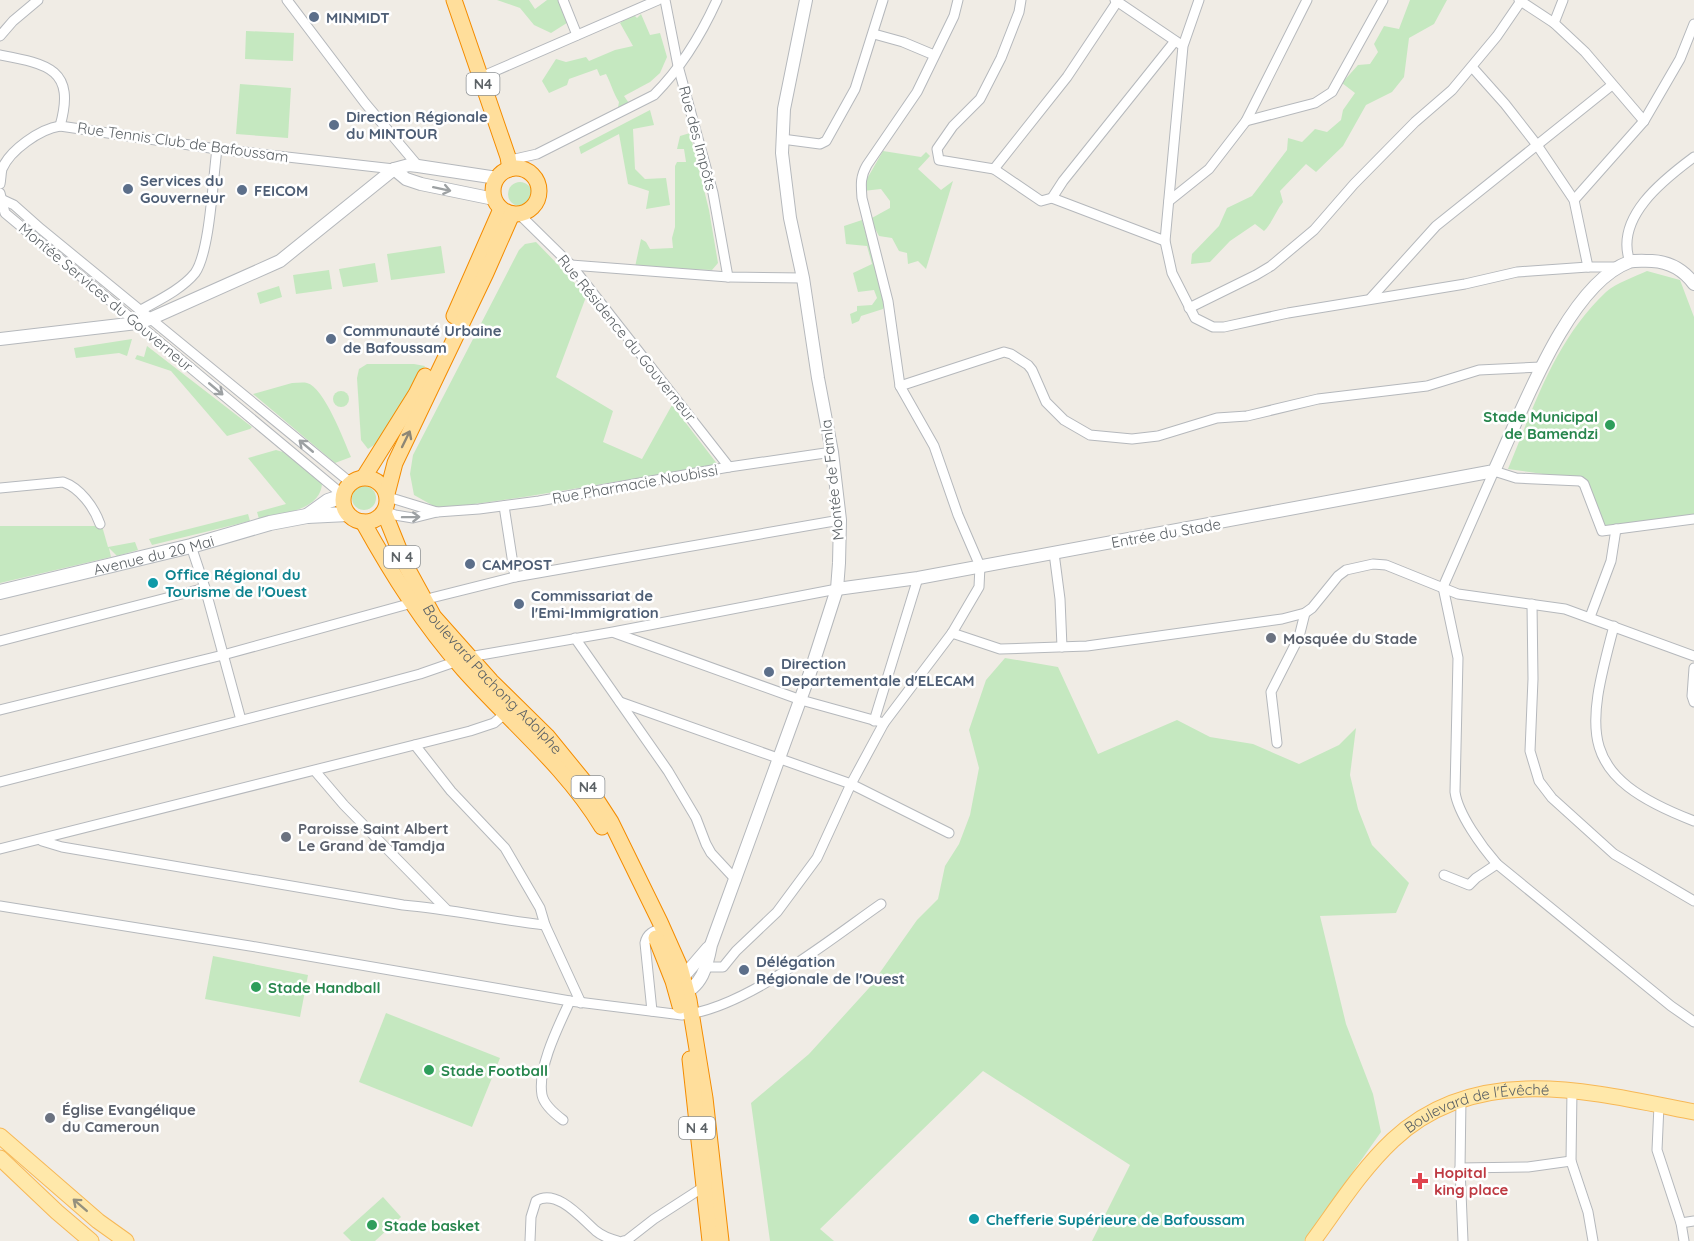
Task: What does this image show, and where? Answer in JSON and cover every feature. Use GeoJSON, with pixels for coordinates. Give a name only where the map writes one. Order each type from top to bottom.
{"type":"FeatureCollection","features":[{"type":"Feature","properties":{"kind":"highway","name":"N4"},"geometry":{"type":"LineString","coordinates":[[454,0],[485,76]]}},
{"type":"Feature","properties":{"kind":"highway","name":"N4"},"geometry":{"type":"LineString","coordinates":[[462,0],[515,165]]}},
{"type":"Feature","properties":{"kind":"highway"},"geometry":{"type":"LineString","coordinates":[[515,165],[532,175],[539,188],[539,195],[532,208],[507,209],[493,188],[497,178],[515,165]]}},
{"type":"Feature","properties":{"kind":"highway"},"geometry":{"type":"LineString","coordinates":[[507,209],[481,284],[394,463],[386,503],[377,519],[363,522],[348,514],[343,503],[350,488],[416,394],[507,209]]}},
{"type":"Feature","properties":{"kind":"highway"},"geometry":{"type":"LineString","coordinates":[[350,488],[370,478],[381,484],[386,503]]}},
{"type":"Feature","properties":{"kind":"highway","name":"N 4"},"geometry":{"type":"LineString","coordinates":[[386,503],[417,601]]}},
{"type":"Feature","properties":{"kind":"highway","name":"N 4"},"geometry":{"type":"LineString","coordinates":[[363,522],[417,601]]}},
{"type":"Feature","properties":{"kind":"highway","name":"Boulevard Pachong Adolphe"},"geometry":{"type":"LineString","coordinates":[[417,601],[435,617],[462,658],[511,709],[562,753],[599,803],[634,867],[680,986],[687,1014]]}},
{"type":"Feature","properties":{"kind":"highway","name":"N 4"},"geometry":{"type":"LineString","coordinates":[[687,1014],[705,1098],[710,1184],[710,1241]]}},
{"type":"Feature","properties":{"kind":"highway","name":"N 4"},"geometry":{"type":"LineString","coordinates":[[710,1184],[721,1241]]}},
{"type":"Feature","properties":{"kind":"main road","name":"Avenue du 20 Mai"},"geometry":{"type":"LineString","coordinates":[[307,516],[350,488]]}},
{"type":"Feature","properties":{"kind":"main road","name":"Avenue du 20 Mai"},"geometry":{"type":"LineString","coordinates":[[0,592],[191,546],[270,523],[307,516],[348,514]]}},
{"type":"Feature","properties":{"kind":"main road","name":"Boulevard de l'Évêché"},"geometry":{"type":"LineString","coordinates":[[1313,1241],[1374,1159],[1393,1140],[1420,1119],[1461,1099],[1503,1090],[1572,1090],[1694,1112]]}},
{"type":"Feature","properties":{"kind":"main road"},"geometry":{"type":"LineString","coordinates":[[0,1136],[98,1221],[126,1241]]}},
{"type":"Feature","properties":{"kind":"main road"},"geometry":{"type":"LineString","coordinates":[[0,1158],[85,1239]]}},
{"type":"Feature","properties":{"kind":"street"},"geometry":{"type":"LineString","coordinates":[[0,36],[13,21],[38,0]]}},
{"type":"Feature","properties":{"kind":"street"},"geometry":{"type":"LineString","coordinates":[[287,0],[365,103],[418,166]]}},
{"type":"Feature","properties":{"kind":"street"},"geometry":{"type":"LineString","coordinates":[[564,0],[577,35]]}},
{"type":"Feature","properties":{"kind":"street"},"geometry":{"type":"LineString","coordinates":[[485,76],[658,0]]}},
{"type":"Feature","properties":{"kind":"street","name":"Rue des Impôts"},"geometry":{"type":"LineString","coordinates":[[664,0],[678,66],[705,161],[728,277]]}},
{"type":"Feature","properties":{"kind":"street"},"geometry":{"type":"LineString","coordinates":[[515,165],[654,95],[678,66],[709,18],[717,0]]}},
{"type":"Feature","properties":{"kind":"street","name":"Montée de Famla"},"geometry":{"type":"LineString","coordinates":[[680,986],[699,980],[801,700],[837,589],[840,520],[832,452],[803,278],[790,218],[782,139],[784,109],[806,0]]}},
{"type":"Feature","properties":{"kind":"street"},"geometry":{"type":"LineString","coordinates":[[782,139],[820,144],[826,141],[855,89],[883,0]]}},
{"type":"Feature","properties":{"kind":"street"},"geometry":{"type":"LineString","coordinates":[[879,722],[952,633],[979,587],[980,566],[958,515],[934,446],[900,386],[886,294],[862,198],[861,183],[862,173],[917,92],[954,16],[958,0]]}},
{"type":"Feature","properties":{"kind":"street"},"geometry":{"type":"LineString","coordinates":[[1021,0],[1019,12],[1001,58],[980,99],[953,126],[937,149],[939,160],[994,169],[1041,201],[1052,198],[1166,241]]}},
{"type":"Feature","properties":{"kind":"street"},"geometry":{"type":"LineString","coordinates":[[1052,198],[1063,181],[1179,43],[1199,0]]}},
{"type":"Feature","properties":{"kind":"street"},"geometry":{"type":"LineString","coordinates":[[1169,201],[1209,169],[1246,121],[1307,0]]}},
{"type":"Feature","properties":{"kind":"street"},"geometry":{"type":"LineString","coordinates":[[1246,121],[1315,103],[1332,92],[1383,0]]}},
{"type":"Feature","properties":{"kind":"street"},"geometry":{"type":"LineString","coordinates":[[1554,23],[1563,0]]}},
{"type":"Feature","properties":{"kind":"street"},"geometry":{"type":"LineString","coordinates":[[994,169],[1067,77],[1116,1],[1179,43]]}},
{"type":"Feature","properties":{"kind":"street"},"geometry":{"type":"LineString","coordinates":[[1189,308],[1271,266],[1314,230],[1354,184],[1415,122],[1452,90],[1497,36],[1520,1],[1554,23],[1585,52],[1644,121]]}},
{"type":"Feature","properties":{"kind":"street"},"geometry":{"type":"LineString","coordinates":[[1574,200],[1644,121],[1675,68],[1694,24]]}},
{"type":"Feature","properties":{"kind":"street"},"geometry":{"type":"LineString","coordinates":[[874,34],[903,42],[934,55]]}},
{"type":"Feature","properties":{"kind":"street"},"geometry":{"type":"LineString","coordinates":[[1179,43],[1166,241],[1172,273],[1189,308],[1195,318],[1213,327],[1371,298],[1433,290],[1517,272],[1659,262],[1681,269],[1694,284]]}},
{"type":"Feature","properties":{"kind":"street"},"geometry":{"type":"LineString","coordinates":[[0,55],[44,65],[58,74],[64,87],[66,100],[60,126]]}},
{"type":"Feature","properties":{"kind":"street"},"geometry":{"type":"LineString","coordinates":[[1472,67],[1537,145],[1574,200],[1588,267]]}},
{"type":"Feature","properties":{"kind":"street"},"geometry":{"type":"LineString","coordinates":[[1371,298],[1436,226],[1612,85]]}},
{"type":"Feature","properties":{"kind":"street","name":"Rue Tennis Club de Bafoussam"},"geometry":{"type":"LineString","coordinates":[[0,184],[1,168],[13,154],[37,134],[60,126],[217,149],[394,169],[409,165],[497,178]]}},
{"type":"Feature","properties":{"kind":"street"},"geometry":{"type":"LineString","coordinates":[[143,317],[194,274],[201,261],[206,242],[217,149]]}},
{"type":"Feature","properties":{"kind":"street"},"geometry":{"type":"LineString","coordinates":[[1625,265],[1626,241],[1641,208],[1654,189],[1694,157]]}},
{"type":"Feature","properties":{"kind":"street"},"geometry":{"type":"LineString","coordinates":[[0,339],[143,317],[280,261],[394,169]]}},
{"type":"Feature","properties":{"kind":"street","name":"Rue Tennis Club de Bafoussam"},"geometry":{"type":"LineString","coordinates":[[394,169],[406,179],[507,209]]}},
{"type":"Feature","properties":{"kind":"street","name":"Montée Services du Gouverneur"},"geometry":{"type":"LineString","coordinates":[[1,196],[5,213],[143,317],[350,488]]}},
{"type":"Feature","properties":{"kind":"street","name":"Rue Résidence du Gouverneur"},"geometry":{"type":"LineString","coordinates":[[507,209],[571,265],[729,467]]}},
{"type":"Feature","properties":{"kind":"street"},"geometry":{"type":"LineString","coordinates":[[571,265],[728,277],[803,278]]}},
{"type":"Feature","properties":{"kind":"street"},"geometry":{"type":"LineString","coordinates":[[1625,265],[1599,284],[1574,312],[1541,367],[1443,587],[1458,658],[1456,799],[1484,848],[1497,864],[1671,1006],[1694,1022]]}},
{"type":"Feature","properties":{"kind":"street","name":"Montée Services du Gouverneur"},"geometry":{"type":"LineString","coordinates":[[143,317],[350,488]]}},
{"type":"Feature","properties":{"kind":"street"},"geometry":{"type":"LineString","coordinates":[[900,386],[1004,352],[1028,365],[1046,402],[1064,420],[1090,435],[1103,438],[1138,439],[1158,436],[1217,418],[1247,416],[1318,399],[1427,386],[1479,370],[1541,367]]}},
{"type":"Feature","properties":{"kind":"street","name":"Rue Pharmacie Noubissi"},"geometry":{"type":"LineString","coordinates":[[386,503],[404,518],[413,518],[437,512],[504,506],[729,467],[832,452]]}},
{"type":"Feature","properties":{"kind":"street"},"geometry":{"type":"LineString","coordinates":[[1494,471],[1516,478],[1577,479],[1584,484],[1600,530],[1604,532],[1694,519]]}},
{"type":"Feature","properties":{"kind":"street","name":"Entrée du Stade"},"geometry":{"type":"LineString","coordinates":[[837,589],[918,578],[1494,471]]}},
{"type":"Feature","properties":{"kind":"street"},"geometry":{"type":"LineString","coordinates":[[0,488],[63,482],[72,485],[96,513],[100,524]]}},
{"type":"Feature","properties":{"kind":"street","name":"Rue Pharmacie Noubissi"},"geometry":{"type":"LineString","coordinates":[[386,503],[437,512]]}},
{"type":"Feature","properties":{"kind":"street"},"geometry":{"type":"LineString","coordinates":[[504,506],[515,577]]}},
{"type":"Feature","properties":{"kind":"street"},"geometry":{"type":"LineString","coordinates":[[0,710],[223,655],[417,601],[515,577],[840,520]]}},
{"type":"Feature","properties":{"kind":"street"},"geometry":{"type":"LineString","coordinates":[[1590,617],[1611,561],[1616,529]]}},
{"type":"Feature","properties":{"kind":"street"},"geometry":{"type":"LineString","coordinates":[[191,546],[205,588],[241,720]]}},
{"type":"Feature","properties":{"kind":"street"},"geometry":{"type":"LineString","coordinates":[[1054,553],[1060,599],[1062,647]]}},
{"type":"Feature","properties":{"kind":"street"},"geometry":{"type":"LineString","coordinates":[[952,633],[1000,649],[1062,647],[1087,646],[1254,623],[1305,613],[1346,570],[1373,564],[1386,565],[1466,595],[1565,609],[1694,656]]}},
{"type":"Feature","properties":{"kind":"street"},"geometry":{"type":"LineString","coordinates":[[704,962],[714,968],[723,967],[736,951],[777,912],[821,851],[879,722],[918,578]]}},
{"type":"Feature","properties":{"kind":"street"},"geometry":{"type":"LineString","coordinates":[[0,641],[205,588]]}},
{"type":"Feature","properties":{"kind":"street"},"geometry":{"type":"LineString","coordinates":[[0,782],[368,688],[420,674],[462,658],[837,589]]}},
{"type":"Feature","properties":{"kind":"street"},"geometry":{"type":"LineString","coordinates":[[1532,604],[1533,679],[1530,751],[1539,781],[1552,798],[1614,854],[1694,901]]}},
{"type":"Feature","properties":{"kind":"street"},"geometry":{"type":"LineString","coordinates":[[1277,743],[1271,692],[1299,637],[1305,613]]}},
{"type":"Feature","properties":{"kind":"street"},"geometry":{"type":"LineString","coordinates":[[1614,626],[1596,697],[1595,731],[1599,751],[1620,781],[1654,804],[1694,821]]}},
{"type":"Feature","properties":{"kind":"street"},"geometry":{"type":"LineString","coordinates":[[613,632],[801,700],[879,722]]}},
{"type":"Feature","properties":{"kind":"street"},"geometry":{"type":"LineString","coordinates":[[575,638],[668,771],[696,818],[711,854],[736,880]]}},
{"type":"Feature","properties":{"kind":"street"},"geometry":{"type":"LineString","coordinates":[[1694,668],[1694,702]]}},
{"type":"Feature","properties":{"kind":"street"},"geometry":{"type":"LineString","coordinates":[[620,702],[851,784],[949,833]]}},
{"type":"Feature","properties":{"kind":"street"},"geometry":{"type":"LineString","coordinates":[[0,849],[485,727],[500,720],[511,709]]}},
{"type":"Feature","properties":{"kind":"street"},"geometry":{"type":"LineString","coordinates":[[415,745],[451,791],[505,848],[540,908],[545,925],[581,1003]]}},
{"type":"Feature","properties":{"kind":"street"},"geometry":{"type":"LineString","coordinates":[[315,771],[344,805],[446,909]]}},
{"type":"Feature","properties":{"kind":"street"},"geometry":{"type":"LineString","coordinates":[[39,840],[62,847],[380,902],[446,909],[512,922],[545,925]]}},
{"type":"Feature","properties":{"kind":"street"},"geometry":{"type":"LineString","coordinates":[[1444,875],[1469,885],[1497,864]]}},
{"type":"Feature","properties":{"kind":"street"},"geometry":{"type":"LineString","coordinates":[[0,906],[581,1003],[687,1014],[727,1002],[769,981],[881,904]]}},
{"type":"Feature","properties":{"kind":"street"},"geometry":{"type":"LineString","coordinates":[[652,1011],[645,943],[647,936],[658,929]]}},
{"type":"Feature","properties":{"kind":"street"},"geometry":{"type":"LineString","coordinates":[[562,1120],[550,1109],[543,1096],[542,1084],[558,1024],[570,1001]]}},
{"type":"Feature","properties":{"kind":"street"},"geometry":{"type":"LineString","coordinates":[[1572,1090],[1571,1161],[1588,1212],[1593,1241]]}},
{"type":"Feature","properties":{"kind":"street"},"geometry":{"type":"LineString","coordinates":[[1461,1099],[1460,1168],[1463,1241]]}},
{"type":"Feature","properties":{"kind":"street"},"geometry":{"type":"LineString","coordinates":[[1659,1105],[1657,1150],[1681,1223],[1684,1241]]}},
{"type":"Feature","properties":{"kind":"street"},"geometry":{"type":"LineString","coordinates":[[1460,1168],[1528,1167],[1571,1161]]}},
{"type":"Feature","properties":{"kind":"street"},"geometry":{"type":"LineString","coordinates":[[623,1241],[710,1184]]}},
{"type":"Feature","properties":{"kind":"street"},"geometry":{"type":"LineString","coordinates":[[530,1241],[531,1217],[536,1201],[546,1198],[552,1198],[567,1206],[599,1233],[618,1241]]}},
{"type":"Feature","properties":{"kind":"street"},"geometry":{"type":"LineString","coordinates":[[1681,1223],[1694,1221]]}},
{"type":"Feature","properties":{"kind":"green space"},"geometry":{"type":"Polygon","coordinates":[[[497,0],[529,0],[535,9],[547,0],[560,0],[570,21],[551,33],[534,25],[520,8],[497,0]]]}},
{"type":"Feature","properties":{"kind":"green space"},"geometry":{"type":"Polygon","coordinates":[[[1410,0],[1447,0],[1434,24],[1409,38],[1404,77],[1392,92],[1366,105],[1343,146],[1316,172],[1306,164],[1280,191],[1283,202],[1264,231],[1255,224],[1230,241],[1210,262],[1191,264],[1192,254],[1219,226],[1227,208],[1252,196],[1287,150],[1288,138],[1302,142],[1315,129],[1327,132],[1341,120],[1343,110],[1355,93],[1342,83],[1358,65],[1370,64],[1378,52],[1374,44],[1384,26],[1399,29],[1410,0]]]}},
{"type":"Feature","properties":{"kind":"green space"},"geometry":{"type":"Polygon","coordinates":[[[633,14],[637,18],[641,14],[650,35],[660,33],[667,57],[660,73],[650,82],[624,96],[631,106],[617,113],[619,102],[606,74],[600,76],[597,69],[569,79],[567,85],[549,93],[542,81],[556,59],[566,62],[586,57],[589,61],[615,50],[633,46],[620,23],[633,14]]]}},
{"type":"Feature","properties":{"kind":"green space"},"geometry":{"type":"Polygon","coordinates":[[[246,31],[294,33],[293,61],[245,59],[246,31]]]}},
{"type":"Feature","properties":{"kind":"green space"},"geometry":{"type":"Polygon","coordinates":[[[240,84],[291,88],[288,138],[236,134],[240,84]]]}},
{"type":"Feature","properties":{"kind":"green space"},"geometry":{"type":"Polygon","coordinates":[[[650,110],[654,125],[633,129],[635,169],[645,179],[666,178],[670,205],[646,209],[649,191],[628,184],[619,134],[581,154],[579,147],[650,110]]]}},
{"type":"Feature","properties":{"kind":"green space"},"geometry":{"type":"Polygon","coordinates":[[[690,133],[709,210],[718,263],[712,270],[635,267],[641,239],[650,249],[673,248],[675,166],[677,162],[686,162],[684,149],[677,149],[680,136],[690,133]]]}},
{"type":"Feature","properties":{"kind":"green space"},"geometry":{"type":"Polygon","coordinates":[[[883,151],[921,157],[926,152],[930,156],[918,169],[941,190],[953,181],[926,269],[918,261],[908,264],[907,253],[899,251],[892,238],[879,236],[870,219],[890,208],[890,201],[881,189],[863,191],[864,184],[883,151]]]}},
{"type":"Feature","properties":{"kind":"green space"},"geometry":{"type":"Polygon","coordinates":[[[520,182],[529,185],[532,194],[529,203],[520,206],[511,203],[508,194],[511,185],[520,182]]]}},
{"type":"Feature","properties":{"kind":"green space"},"geometry":{"type":"Polygon","coordinates":[[[862,220],[885,304],[883,309],[861,316],[859,321],[852,324],[850,314],[857,311],[857,306],[872,305],[877,298],[874,290],[858,292],[853,273],[872,264],[867,246],[846,244],[844,226],[862,220]]]}},
{"type":"Feature","properties":{"kind":"green space"},"geometry":{"type":"Polygon","coordinates":[[[536,242],[586,297],[556,377],[613,411],[603,442],[642,459],[672,405],[718,465],[439,509],[414,495],[410,474],[413,455],[519,250],[525,244],[536,242]]]}},
{"type":"Feature","properties":{"kind":"green space"},"geometry":{"type":"Polygon","coordinates":[[[441,246],[445,273],[391,280],[387,254],[441,246]]]}},
{"type":"Feature","properties":{"kind":"green space"},"geometry":{"type":"Polygon","coordinates":[[[375,263],[378,282],[343,287],[339,269],[375,263]]]}},
{"type":"Feature","properties":{"kind":"green space"},"geometry":{"type":"Polygon","coordinates":[[[329,270],[332,289],[296,294],[293,275],[329,270]]]}},
{"type":"Feature","properties":{"kind":"green space","name":"Stade Municipal de Bamendzi"},"geometry":{"type":"Polygon","coordinates":[[[1647,271],[1680,280],[1694,317],[1694,518],[1603,530],[1577,479],[1508,469],[1537,398],[1559,352],[1573,331],[1606,292],[1647,271]]]}},
{"type":"Feature","properties":{"kind":"green space"},"geometry":{"type":"Polygon","coordinates":[[[279,286],[282,297],[260,304],[257,293],[279,286]]]}},
{"type":"Feature","properties":{"kind":"green space"},"geometry":{"type":"Polygon","coordinates":[[[132,339],[127,356],[119,353],[76,358],[74,348],[132,339]]]}},
{"type":"Feature","properties":{"kind":"green space"},"geometry":{"type":"Polygon","coordinates":[[[147,346],[252,427],[227,436],[171,371],[135,359],[137,355],[144,357],[147,346]]]}},
{"type":"Feature","properties":{"kind":"green space"},"geometry":{"type":"Polygon","coordinates":[[[367,364],[425,366],[415,387],[377,443],[368,449],[361,440],[357,378],[359,369],[367,364]]]}},
{"type":"Feature","properties":{"kind":"green space"},"geometry":{"type":"Polygon","coordinates":[[[292,383],[307,383],[320,394],[333,416],[351,457],[335,463],[253,394],[292,383]]]}},
{"type":"Feature","properties":{"kind":"green space"},"geometry":{"type":"Polygon","coordinates":[[[341,391],[347,393],[349,399],[347,405],[341,407],[335,405],[333,399],[335,393],[341,391]]]}},
{"type":"Feature","properties":{"kind":"green space"},"geometry":{"type":"Polygon","coordinates":[[[276,450],[283,452],[322,483],[320,492],[315,500],[298,510],[259,519],[257,512],[286,504],[248,458],[276,450]]]}},
{"type":"Feature","properties":{"kind":"green space"},"geometry":{"type":"Polygon","coordinates":[[[364,486],[373,489],[376,498],[373,507],[364,510],[355,507],[352,498],[355,489],[364,486]]]}},
{"type":"Feature","properties":{"kind":"green space"},"geometry":{"type":"Polygon","coordinates":[[[248,514],[250,521],[152,545],[149,539],[248,514]]]}},
{"type":"Feature","properties":{"kind":"green space"},"geometry":{"type":"Polygon","coordinates":[[[0,526],[102,526],[108,547],[135,542],[138,550],[117,556],[109,548],[111,557],[0,583],[0,526]]]}},
{"type":"Feature","properties":{"kind":"green space"},"geometry":{"type":"Polygon","coordinates":[[[1005,658],[1058,667],[1098,754],[1177,720],[1210,737],[1253,744],[1299,764],[1339,745],[1356,728],[1350,775],[1358,809],[1372,845],[1409,883],[1396,913],[1320,916],[1346,1024],[1373,1094],[1381,1132],[1304,1241],[1092,1241],[1130,1165],[983,1071],[820,1229],[834,1241],[770,1241],[751,1103],[809,1054],[869,988],[917,920],[938,899],[945,866],[959,844],[970,815],[979,768],[969,730],[986,680],[1005,658]]]}},
{"type":"Feature","properties":{"kind":"green space","name":"Stade Handball"},"geometry":{"type":"Polygon","coordinates":[[[213,956],[308,975],[300,1017],[205,999],[213,956]]]}},
{"type":"Feature","properties":{"kind":"green space","name":"Stade Football"},"geometry":{"type":"Polygon","coordinates":[[[386,1013],[500,1058],[472,1127],[359,1082],[386,1013]]]}},
{"type":"Feature","properties":{"kind":"green space","name":"Stade basket"},"geometry":{"type":"Polygon","coordinates":[[[383,1197],[401,1217],[375,1241],[351,1241],[343,1233],[383,1197]]]}},
{"type":"Feature","properties":{"kind":"place","name":"MINMIDT"},"geometry":{"type":"Point","coordinates":[314,17]}},
{"type":"Feature","properties":{"kind":"place","name":"Direction Régionale du MINTOUR"},"geometry":{"type":"Point","coordinates":[334,125]}},
{"type":"Feature","properties":{"kind":"place","name":"Services du Gouverneur"},"geometry":{"type":"Point","coordinates":[128,189]}},
{"type":"Feature","properties":{"kind":"place","name":"FEICOM"},"geometry":{"type":"Point","coordinates":[242,190]}},
{"type":"Feature","properties":{"kind":"place","name":"Communauté Urbaine de Bafoussam"},"geometry":{"type":"Point","coordinates":[331,339]}},
{"type":"Feature","properties":{"kind":"place","name":"Stade Municipal de Bamendzi"},"geometry":{"type":"Point","coordinates":[1610,425]}},
{"type":"Feature","properties":{"kind":"place","name":"CAMPOST"},"geometry":{"type":"Point","coordinates":[470,564]}},
{"type":"Feature","properties":{"kind":"place","name":"Office Régional du Tourisme de l'Ouest"},"geometry":{"type":"Point","coordinates":[153,583]}},
{"type":"Feature","properties":{"kind":"place","name":"Commissariat de l'Emi-Immigration"},"geometry":{"type":"Point","coordinates":[519,604]}},
{"type":"Feature","properties":{"kind":"place","name":"Mosquée du Stade"},"geometry":{"type":"Point","coordinates":[1271,638]}},
{"type":"Feature","properties":{"kind":"place","name":"Direction Departementale d'ELECAM"},"geometry":{"type":"Point","coordinates":[769,672]}},
{"type":"Feature","properties":{"kind":"place","name":"Paroisse Saint Albert Le Grand de Tamdja"},"geometry":{"type":"Point","coordinates":[286,837]}},
{"type":"Feature","properties":{"kind":"place","name":"Délégation Régionale de l'Ouest"},"geometry":{"type":"Point","coordinates":[744,970]}},
{"type":"Feature","properties":{"kind":"place","name":"Stade Handball"},"geometry":{"type":"Point","coordinates":[256,987]}},
{"type":"Feature","properties":{"kind":"place","name":"Stade Football"},"geometry":{"type":"Point","coordinates":[429,1070]}},
{"type":"Feature","properties":{"kind":"place","name":"Église Evangélique du Cameroun"},"geometry":{"type":"Point","coordinates":[50,1118]}},
{"type":"Feature","properties":{"kind":"place","name":"Hopital king place"},"geometry":{"type":"Point","coordinates":[1420,1181]}},
{"type":"Feature","properties":{"kind":"place","name":"Chefferie Supérieure de Bafoussam"},"geometry":{"type":"Point","coordinates":[974,1219]}},
{"type":"Feature","properties":{"kind":"place","name":"Stade basket"},"geometry":{"type":"Point","coordinates":[372,1225]}}]}
